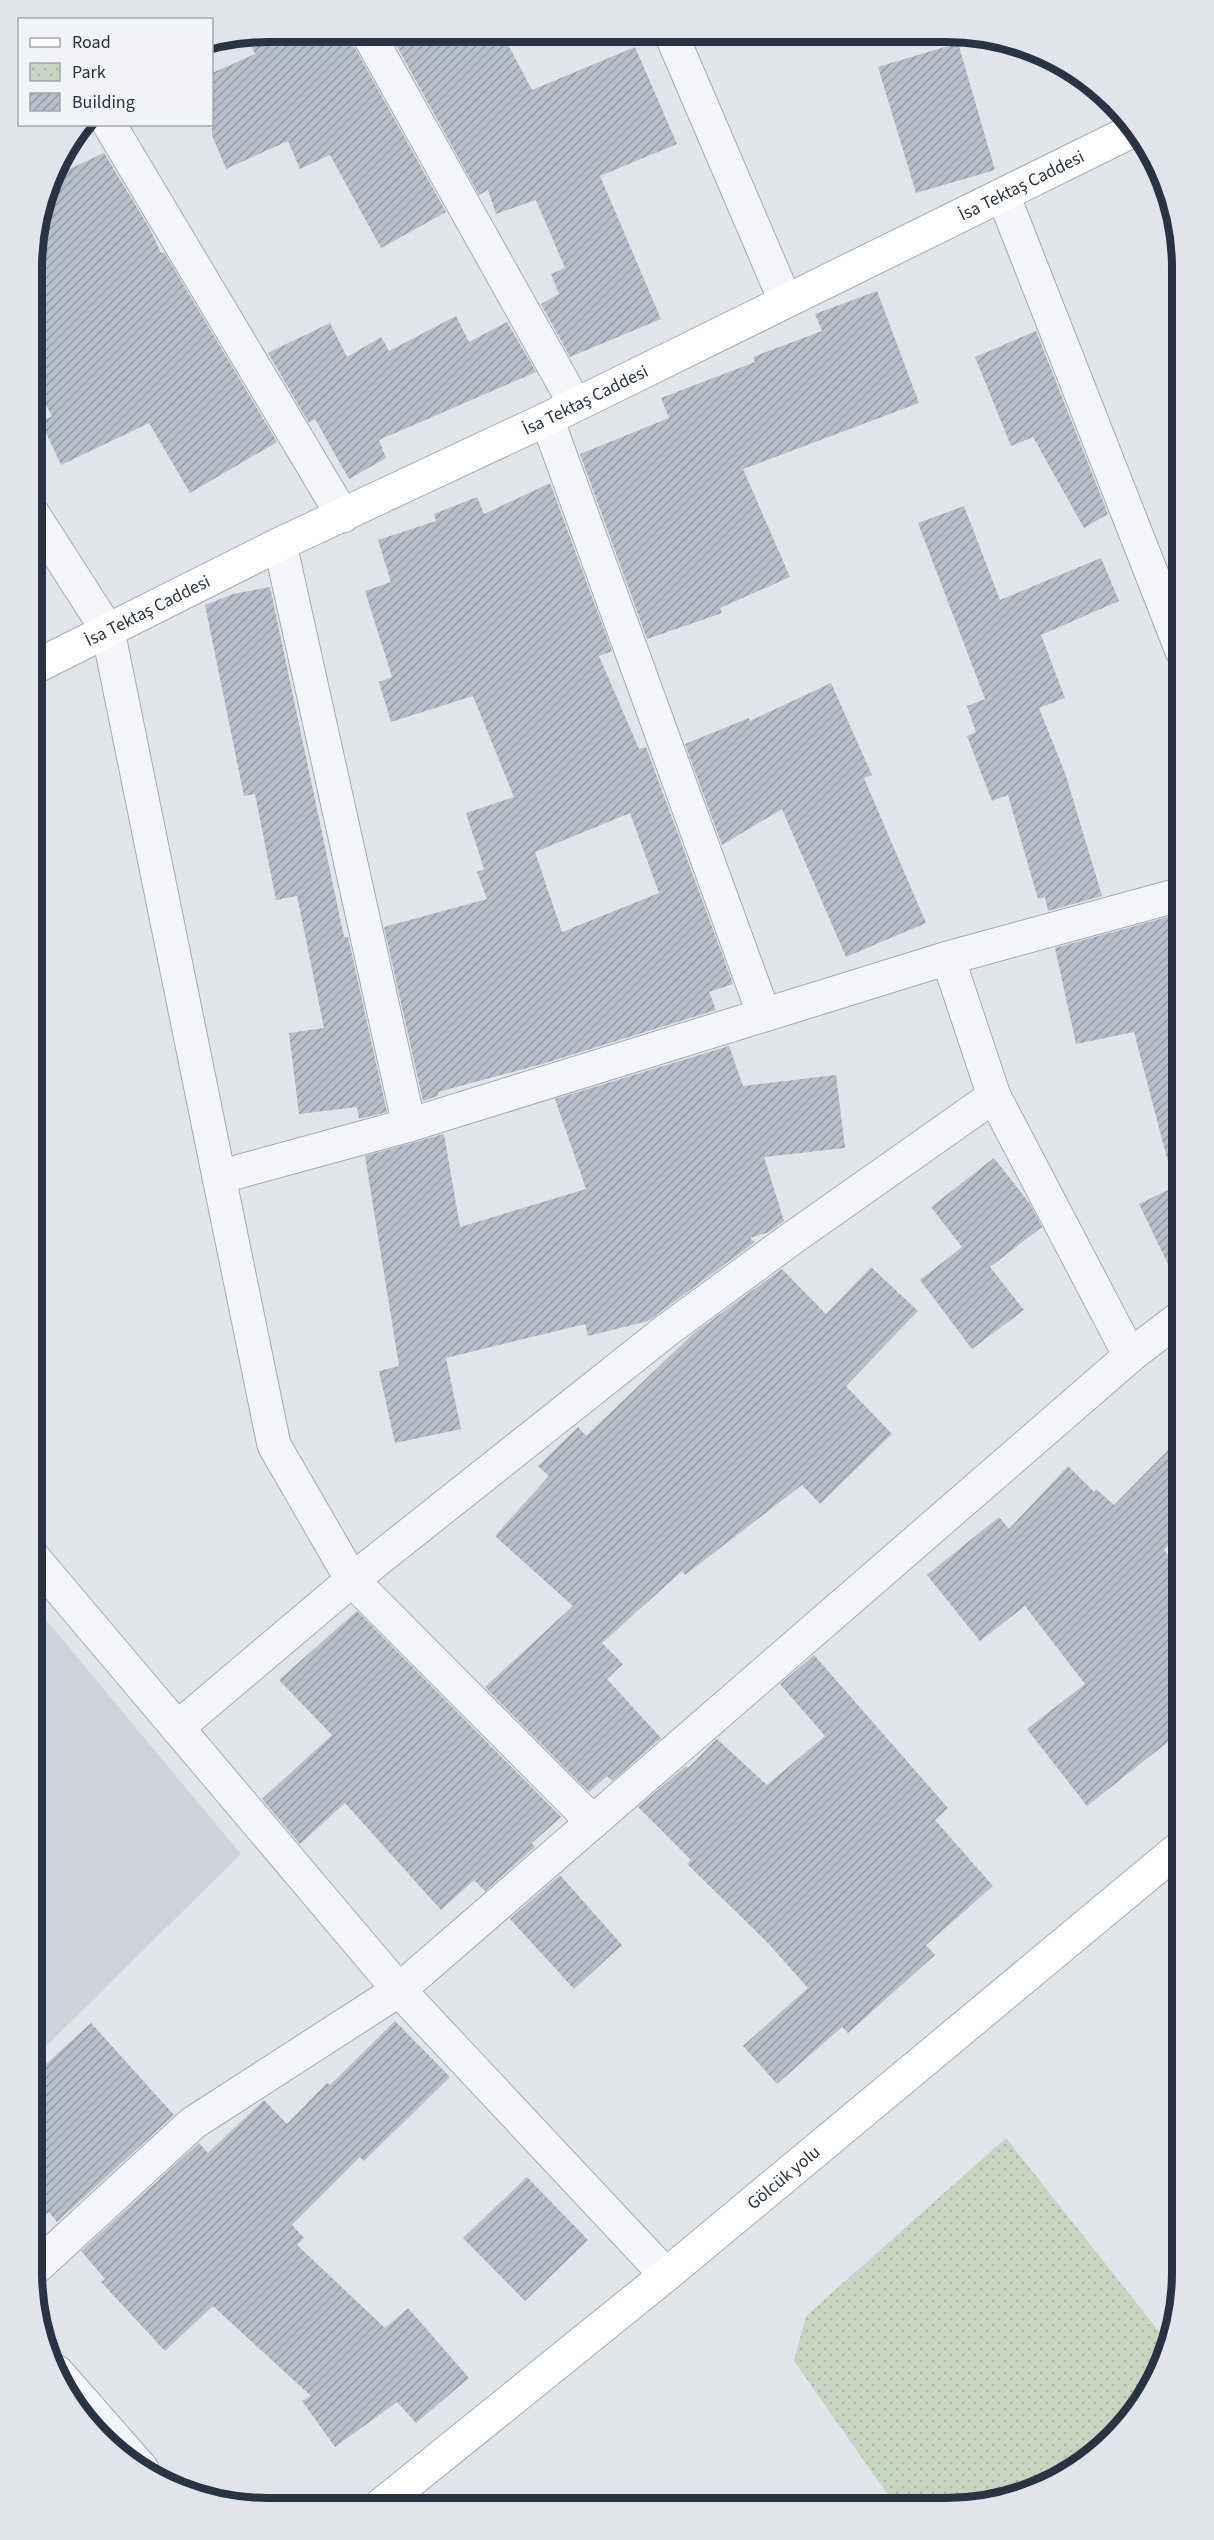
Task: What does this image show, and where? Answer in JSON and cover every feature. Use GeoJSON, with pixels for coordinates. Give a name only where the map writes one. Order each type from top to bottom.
{"type":"FeatureCollection","features":[{"type":"Feature","properties":{"kind":"street"},"geometry":{"type":"LineString","coordinates":[[373,42],[575,404]]}},
{"type":"Feature","properties":{"kind":"street"},"geometry":{"type":"LineString","coordinates":[[674,42],[785,300]]}},
{"type":"Feature","properties":{"kind":"street"},"geometry":{"type":"LineString","coordinates":[[109,126],[343,516]]}},
{"type":"Feature","properties":{"kind":"street","name":"İsa Tektaş Caddesi"},"geometry":{"type":"LineString","coordinates":[[42,664],[280,544],[547,420],[785,300],[1127,133]]}},
{"type":"Feature","properties":{"kind":"street"},"geometry":{"type":"LineString","coordinates":[[1003,195],[1172,626]]}},
{"type":"Feature","properties":{"kind":"street"},"geometry":{"type":"LineString","coordinates":[[547,420],[764,1015]]}},
{"type":"Feature","properties":{"kind":"street"},"geometry":{"type":"LineString","coordinates":[[42,528],[108,631],[274,1445],[352,1580],[593,1822]]}},
{"type":"Feature","properties":{"kind":"street"},"geometry":{"type":"LineString","coordinates":[[280,544],[409,1125]]}},
{"type":"Feature","properties":{"kind":"street"},"geometry":{"type":"LineString","coordinates":[[219,1177],[409,1125],[948,958],[1172,897]]}},
{"type":"Feature","properties":{"kind":"street"},"geometry":{"type":"LineString","coordinates":[[948,958],[994,1096],[1130,1356]]}},
{"type":"Feature","properties":{"kind":"street"},"geometry":{"type":"LineString","coordinates":[[177,1728],[352,1580],[667,1330],[791,1239],[994,1096]]}},
{"type":"Feature","properties":{"kind":"street"},"geometry":{"type":"LineString","coordinates":[[42,2262],[193,2123],[399,1990],[1130,1356],[1172,1324]]}},
{"type":"Feature","properties":{"kind":"street"},"geometry":{"type":"LineString","coordinates":[[42,1568],[399,1990],[666,2275]]}},
{"type":"Feature","properties":{"kind":"street","name":"Gölcük yolu"},"geometry":{"type":"LineString","coordinates":[[390,2498],[666,2275],[1172,1854]]}},
{"type":"Feature","properties":{"kind":"street"},"geometry":{"type":"LineString","coordinates":[[81,2400],[116,2439]]}},
{"type":"Feature","properties":{"kind":"shaded area"},"geometry":{"type":"Polygon","coordinates":[[[42,1615],[241,1854],[42,2050],[42,1615]]]}},
{"type":"Feature","properties":{"kind":"green space"},"geometry":{"type":"Polygon","coordinates":[[[1006,2138],[1162,2336],[1149,2372],[1125,2410],[1095,2442],[1059,2468],[1019,2486],[990,2494],[961,2498],[890,2498],[794,2361],[806,2316],[1006,2138]]]}},
{"type":"Feature","properties":{"kind":"building"},"geometry":{"type":"Polygon","coordinates":[[[260,42],[352,42],[446,212],[381,248],[330,155],[300,169],[288,141],[226,169],[212,135],[213,73],[255,54],[251,46],[260,42]]]}},
{"type":"Feature","properties":{"kind":"building"},"geometry":{"type":"Polygon","coordinates":[[[395,42],[507,42],[532,90],[635,47],[677,144],[600,176],[661,319],[570,357],[541,304],[559,294],[551,274],[565,268],[536,200],[496,214],[488,190],[479,195],[395,42]]]}},
{"type":"Feature","properties":{"kind":"building"},"geometry":{"type":"Polygon","coordinates":[[[958,43],[995,170],[916,193],[878,67],[958,43]]]}},
{"type":"Feature","properties":{"kind":"building"},"geometry":{"type":"Polygon","coordinates":[[[104,153],[150,229],[161,253],[164,252],[277,442],[190,493],[149,423],[61,465],[42,424],[42,421],[52,416],[42,399],[42,253],[46,224],[63,172],[104,153]]]}},
{"type":"Feature","properties":{"kind":"building"},"geometry":{"type":"Polygon","coordinates":[[[877,291],[919,403],[743,469],[790,577],[720,608],[722,613],[647,639],[580,454],[669,418],[661,398],[755,362],[753,357],[822,331],[815,314],[877,291]]]}},
{"type":"Feature","properties":{"kind":"building"},"geometry":{"type":"Polygon","coordinates":[[[456,316],[469,342],[507,322],[536,372],[379,440],[386,458],[349,479],[315,419],[309,423],[268,353],[330,323],[347,357],[381,337],[389,351],[456,316]]]}},
{"type":"Feature","properties":{"kind":"building"},"geometry":{"type":"Polygon","coordinates":[[[1036,331],[1108,514],[1084,528],[1033,437],[1011,446],[975,357],[1036,331]]]}},
{"type":"Feature","properties":{"kind":"building"},"geometry":{"type":"Polygon","coordinates":[[[550,483],[612,651],[599,656],[639,749],[646,747],[733,984],[709,992],[716,1010],[542,1064],[438,1092],[438,1096],[423,1101],[384,927],[487,899],[477,872],[484,869],[466,813],[514,797],[473,696],[391,722],[379,682],[392,677],[365,591],[391,582],[378,540],[436,521],[434,514],[477,497],[484,514],[550,483]],[[630,813],[535,852],[562,932],[659,893],[630,813]]]}},
{"type":"Feature","properties":{"kind":"building"},"geometry":{"type":"Polygon","coordinates":[[[964,506],[1000,600],[1101,558],[1119,601],[1041,635],[1065,698],[1039,708],[1065,773],[1102,896],[1048,911],[1045,897],[1038,899],[1008,795],[992,801],[967,736],[976,732],[967,706],[985,699],[918,523],[964,506]]]}},
{"type":"Feature","properties":{"kind":"building"},"geometry":{"type":"Polygon","coordinates":[[[270,587],[344,937],[348,937],[387,1112],[359,1119],[357,1107],[299,1114],[289,1033],[324,1028],[297,896],[276,900],[255,794],[244,796],[205,605],[233,594],[270,587]]]}},
{"type":"Feature","properties":{"kind":"building"},"geometry":{"type":"Polygon","coordinates":[[[831,683],[872,775],[864,778],[926,923],[846,957],[782,809],[722,845],[685,744],[749,718],[750,721],[831,683]]]}},
{"type":"Feature","properties":{"kind":"building"},"geometry":{"type":"Polygon","coordinates":[[[1172,916],[1172,1166],[1169,1166],[1134,1032],[1076,1044],[1055,948],[1172,916]]]}},
{"type":"Feature","properties":{"kind":"building"},"geometry":{"type":"Polygon","coordinates":[[[729,1046],[743,1086],[836,1075],[845,1148],[764,1157],[784,1221],[769,1232],[750,1238],[755,1242],[648,1321],[588,1336],[585,1324],[446,1358],[461,1429],[395,1443],[379,1371],[399,1366],[365,1156],[444,1134],[460,1227],[586,1189],[555,1099],[729,1046]]]}},
{"type":"Feature","properties":{"kind":"building"},"geometry":{"type":"Polygon","coordinates":[[[994,1158],[1030,1204],[1042,1227],[990,1267],[1024,1310],[972,1349],[920,1280],[962,1247],[931,1207],[994,1158]]]}},
{"type":"Feature","properties":{"kind":"building"},"geometry":{"type":"Polygon","coordinates":[[[1172,1188],[1172,1272],[1139,1204],[1172,1188]]]}},
{"type":"Feature","properties":{"kind":"building"},"geometry":{"type":"Polygon","coordinates":[[[871,1267],[918,1311],[846,1386],[892,1434],[820,1504],[802,1485],[685,1575],[682,1571],[602,1643],[623,1664],[607,1679],[661,1738],[612,1781],[607,1776],[589,1792],[485,1687],[573,1606],[495,1536],[549,1476],[538,1466],[578,1427],[586,1436],[694,1333],[782,1269],[826,1314],[871,1267]]]}},
{"type":"Feature","properties":{"kind":"building"},"geometry":{"type":"Polygon","coordinates":[[[1172,1446],[1172,1542],[1164,1550],[1172,1559],[1172,1739],[1087,1806],[1027,1729],[1085,1684],[1025,1606],[980,1641],[927,1575],[999,1517],[1009,1529],[1068,1466],[1094,1492],[1096,1489],[1114,1505],[1172,1446]]]}},
{"type":"Feature","properties":{"kind":"building"},"geometry":{"type":"Polygon","coordinates":[[[357,1611],[561,1817],[532,1843],[535,1847],[485,1891],[474,1880],[441,1910],[345,1803],[300,1844],[262,1799],[332,1735],[279,1680],[357,1611]]]}},
{"type":"Feature","properties":{"kind":"building"},"geometry":{"type":"Polygon","coordinates":[[[814,1655],[948,1808],[935,1820],[993,1886],[926,1945],[935,1955],[848,2033],[842,2027],[777,2084],[743,2046],[808,1988],[767,1942],[687,1864],[691,1860],[638,1807],[686,1766],[688,1768],[717,1739],[767,1785],[825,1736],[780,1684],[814,1655]]]}},
{"type":"Feature","properties":{"kind":"building"},"geometry":{"type":"Polygon","coordinates":[[[560,1875],[622,1945],[574,1989],[510,1919],[560,1875]]]}},
{"type":"Feature","properties":{"kind":"building"},"geometry":{"type":"Polygon","coordinates":[[[395,2021],[450,2077],[364,2161],[360,2157],[292,2225],[304,2238],[297,2245],[385,2328],[408,2308],[469,2378],[416,2423],[397,2402],[335,2447],[302,2401],[311,2396],[213,2306],[165,2351],[101,2282],[105,2279],[81,2251],[199,2143],[208,2153],[264,2100],[287,2124],[327,2083],[330,2085],[395,2021]]]}},
{"type":"Feature","properties":{"kind":"building"},"geometry":{"type":"Polygon","coordinates":[[[91,2023],[174,2115],[57,2222],[49,2212],[42,2219],[42,2068],[91,2023]]]}},
{"type":"Feature","properties":{"kind":"building"},"geometry":{"type":"Polygon","coordinates":[[[527,2177],[588,2240],[525,2301],[463,2238],[527,2177]]]}}]}
